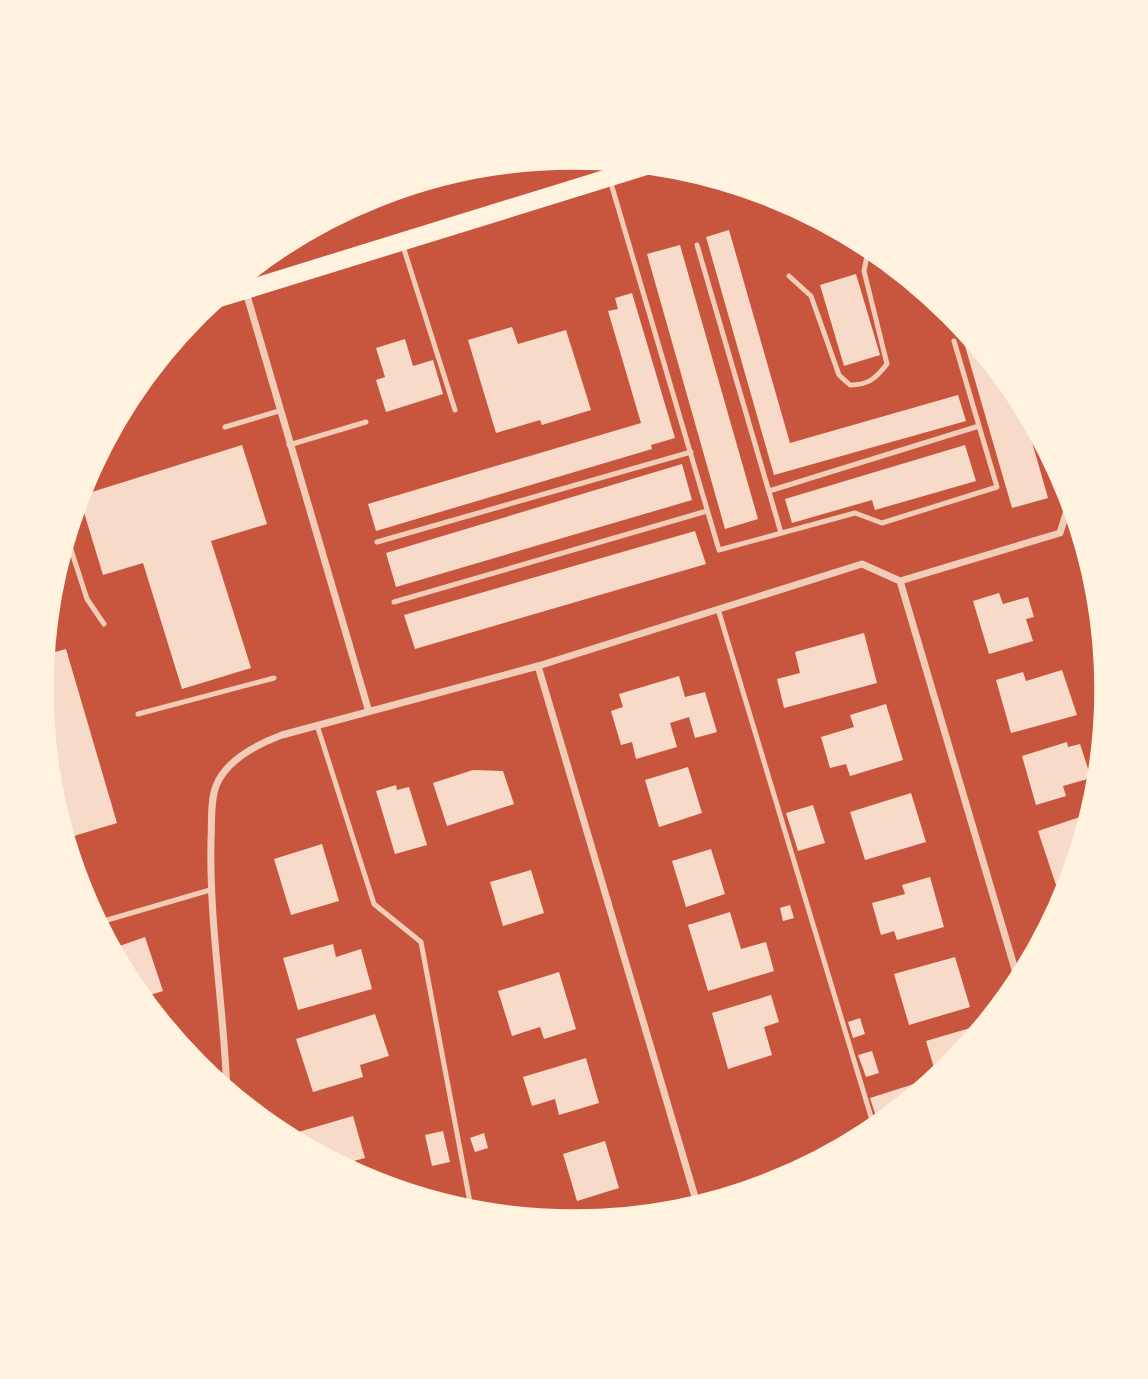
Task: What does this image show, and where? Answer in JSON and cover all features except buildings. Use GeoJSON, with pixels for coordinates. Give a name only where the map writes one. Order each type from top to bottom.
{"type":"FeatureCollection","features":[{"type":"Feature","properties":{"kind":"main road"},"geometry":{"type":"LineString","coordinates":[[250,281],[402,242],[630,171]]}},
{"type":"Feature","properties":{"kind":"street"},"geometry":{"type":"LineString","coordinates":[[245,286],[279,411],[369,712]]}},
{"type":"Feature","properties":{"kind":"street"},"geometry":{"type":"LineString","coordinates":[[226,1078],[210,890],[216,786],[234,762],[251,750],[274,738],[538,666],[862,564],[900,581],[1060,533],[1065,515]]}},
{"type":"Feature","properties":{"kind":"street"},"geometry":{"type":"LineString","coordinates":[[900,581],[1015,968]]}},
{"type":"Feature","properties":{"kind":"street"},"geometry":{"type":"LineString","coordinates":[[538,666],[695,1196]]}},
{"type":"Feature","properties":{"kind":"lane"},"geometry":{"type":"LineString","coordinates":[[609,177],[719,550],[855,513],[882,523],[997,487],[954,341]]}},
{"type":"Feature","properties":{"kind":"lane"},"geometry":{"type":"LineString","coordinates":[[402,242],[455,411]]}},
{"type":"Feature","properties":{"kind":"lane"},"geometry":{"type":"LineString","coordinates":[[697,245],[781,533]]}},
{"type":"Feature","properties":{"kind":"lane"},"geometry":{"type":"LineString","coordinates":[[789,276],[811,296],[839,375],[850,385],[861,385],[875,379],[887,364],[864,271],[867,258]]}},
{"type":"Feature","properties":{"kind":"lane"},"geometry":{"type":"LineString","coordinates":[[225,427],[279,411]]}},
{"type":"Feature","properties":{"kind":"lane"},"geometry":{"type":"LineString","coordinates":[[289,445],[366,422]]}},
{"type":"Feature","properties":{"kind":"lane"},"geometry":{"type":"LineString","coordinates":[[769,491],[979,426]]}},
{"type":"Feature","properties":{"kind":"lane"},"geometry":{"type":"LineString","coordinates":[[377,542],[691,452]]}},
{"type":"Feature","properties":{"kind":"lane"},"geometry":{"type":"LineString","coordinates":[[394,602],[708,511]]}},
{"type":"Feature","properties":{"kind":"lane"},"geometry":{"type":"LineString","coordinates":[[71,550],[87,598],[104,624]]}},
{"type":"Feature","properties":{"kind":"lane"},"geometry":{"type":"LineString","coordinates":[[718,608],[871,1118]]}},
{"type":"Feature","properties":{"kind":"lane"},"geometry":{"type":"LineString","coordinates":[[138,714],[274,678]]}},
{"type":"Feature","properties":{"kind":"lane"},"geometry":{"type":"LineString","coordinates":[[317,725],[374,904],[421,942],[469,1200]]}},
{"type":"Feature","properties":{"kind":"lane"},"geometry":{"type":"LineString","coordinates":[[106,920],[210,890]]}}]}
